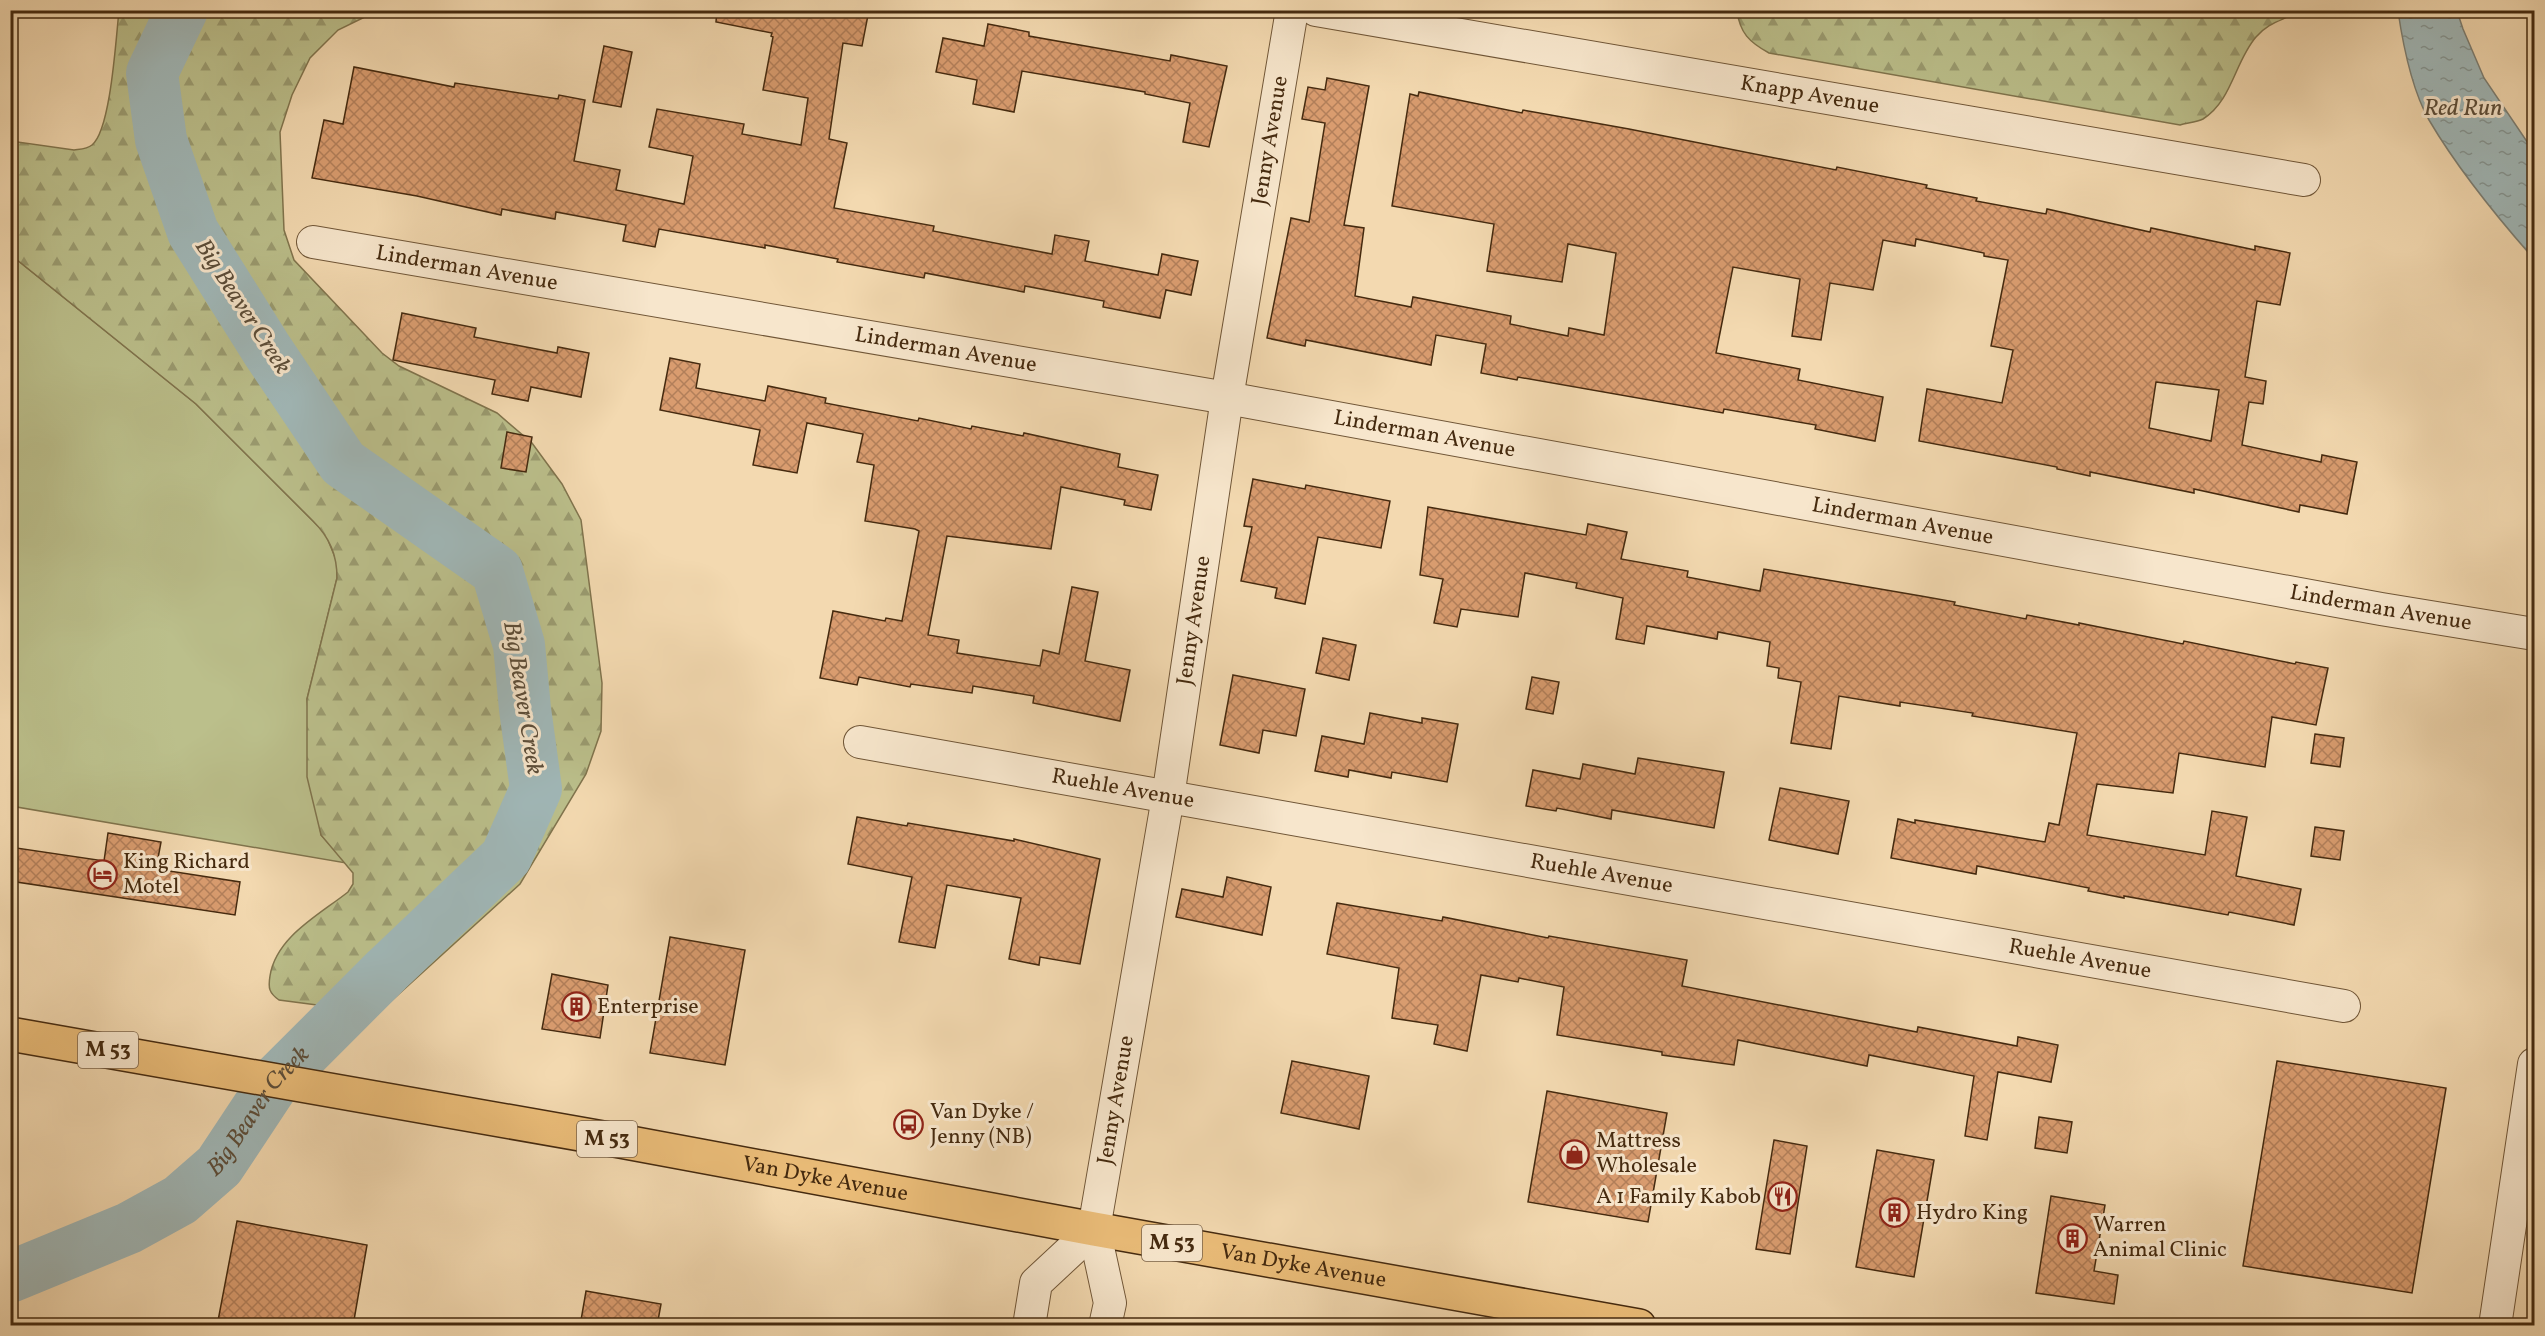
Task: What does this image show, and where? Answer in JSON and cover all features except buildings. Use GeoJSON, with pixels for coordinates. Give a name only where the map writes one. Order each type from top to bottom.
{"type":"FeatureCollection","features":[{"type":"Feature","properties":{"kind":"main road","name":"Van Dyke Avenue"},"geometry":{"type":"LineString","coordinates":[[10,1034],[620,1141],[1094,1230],[1639,1326]]}},
{"type":"Feature","properties":{"kind":"street","name":"Jenny Avenue"},"geometry":{"type":"LineString","coordinates":[[1094,1230],[1168,797],[1227,398],[1292,10]]}},
{"type":"Feature","properties":{"kind":"street","name":"Knapp Avenue"},"geometry":{"type":"LineString","coordinates":[[1316,10],[2304,180]]}},
{"type":"Feature","properties":{"kind":"street","name":"Linderman Avenue"},"geometry":{"type":"LineString","coordinates":[[313,242],[1227,398],[2357,605],[2535,634]]}},
{"type":"Feature","properties":{"kind":"street","name":"Ruehle Avenue"},"geometry":{"type":"LineString","coordinates":[[860,742],[2344,1006]]}},
{"type":"Feature","properties":{"kind":"street"},"geometry":{"type":"LineString","coordinates":[[2495,1326],[2535,1064]]}},
{"type":"Feature","properties":{"kind":"street"},"geometry":{"type":"LineString","coordinates":[[1029,1326],[1036,1283],[1094,1230]]}},
{"type":"Feature","properties":{"kind":"street"},"geometry":{"type":"LineString","coordinates":[[1094,1230],[1110,1303],[1105,1326]]}},
{"type":"Feature","properties":{"kind":"green space"},"geometry":{"type":"Polygon","coordinates":[[[1737,10],[2299,11],[2272,24],[2256,37],[2243,57],[2221,102],[2213,111],[2201,120],[2180,125],[1769,53],[1756,45],[1743,31],[1737,10]]]}},
{"type":"Feature","properties":{"kind":"green space"},"geometry":{"type":"Polygon","coordinates":[[[119,11],[377,11],[338,30],[310,58],[292,95],[280,132],[284,230],[294,260],[382,353],[399,366],[497,413],[532,443],[562,484],[581,520],[602,683],[601,731],[586,774],[520,884],[378,1013],[279,1000],[269,987],[274,962],[290,938],[312,918],[348,892],[353,884],[353,873],[321,835],[307,777],[307,699],[337,578],[336,562],[331,547],[313,521],[196,404],[16,259],[11,248],[11,141],[74,150],[92,145],[104,121],[108,103],[119,11]]]}},
{"type":"Feature","properties":{"kind":"green space"},"geometry":{"type":"Polygon","coordinates":[[[10,248],[16,259],[196,404],[325,533],[337,562],[337,578],[307,699],[321,835],[346,863],[11,806],[10,248]]]}},
{"type":"Feature","properties":{"kind":"water","name":"Red Run"},"geometry":{"type":"Polygon","coordinates":[[[2398,11],[2457,11],[2484,78],[2534,152],[2534,259],[2478,192],[2429,120],[2413,81],[2398,11]]]}},
{"type":"Feature","properties":{"kind":"waterway","name":"Big Beaver Creek"},"geometry":{"type":"LineString","coordinates":[[10,1277],[129,1228],[180,1200],[219,1166],[274,1083],[387,970],[506,857],[536,789],[519,645],[497,571],[343,463],[267,350],[193,232],[161,140],[152,73],[182,10]]}},
{"type":"Feature","properties":{"kind":"place","name":"King Richard Motel"},"geometry":{"type":"Point","coordinates":[102,875]}},
{"type":"Feature","properties":{"kind":"place","name":"Enterprise"},"geometry":{"type":"Point","coordinates":[576,1007]}},
{"type":"Feature","properties":{"kind":"place","name":"Van Dyke / Jenny (NB)"},"geometry":{"type":"Point","coordinates":[909,1125]}},
{"type":"Feature","properties":{"kind":"place","name":"Mattress Wholesale"},"geometry":{"type":"Point","coordinates":[1575,1154]}},
{"type":"Feature","properties":{"kind":"place","name":"A 1 Family Kabob"},"geometry":{"type":"Point","coordinates":[1782,1197]}},
{"type":"Feature","properties":{"kind":"place","name":"Hydro King"},"geometry":{"type":"Point","coordinates":[1895,1213]}},
{"type":"Feature","properties":{"kind":"place","name":"Warren Animal Clinic"},"geometry":{"type":"Point","coordinates":[2072,1238]}}]}
